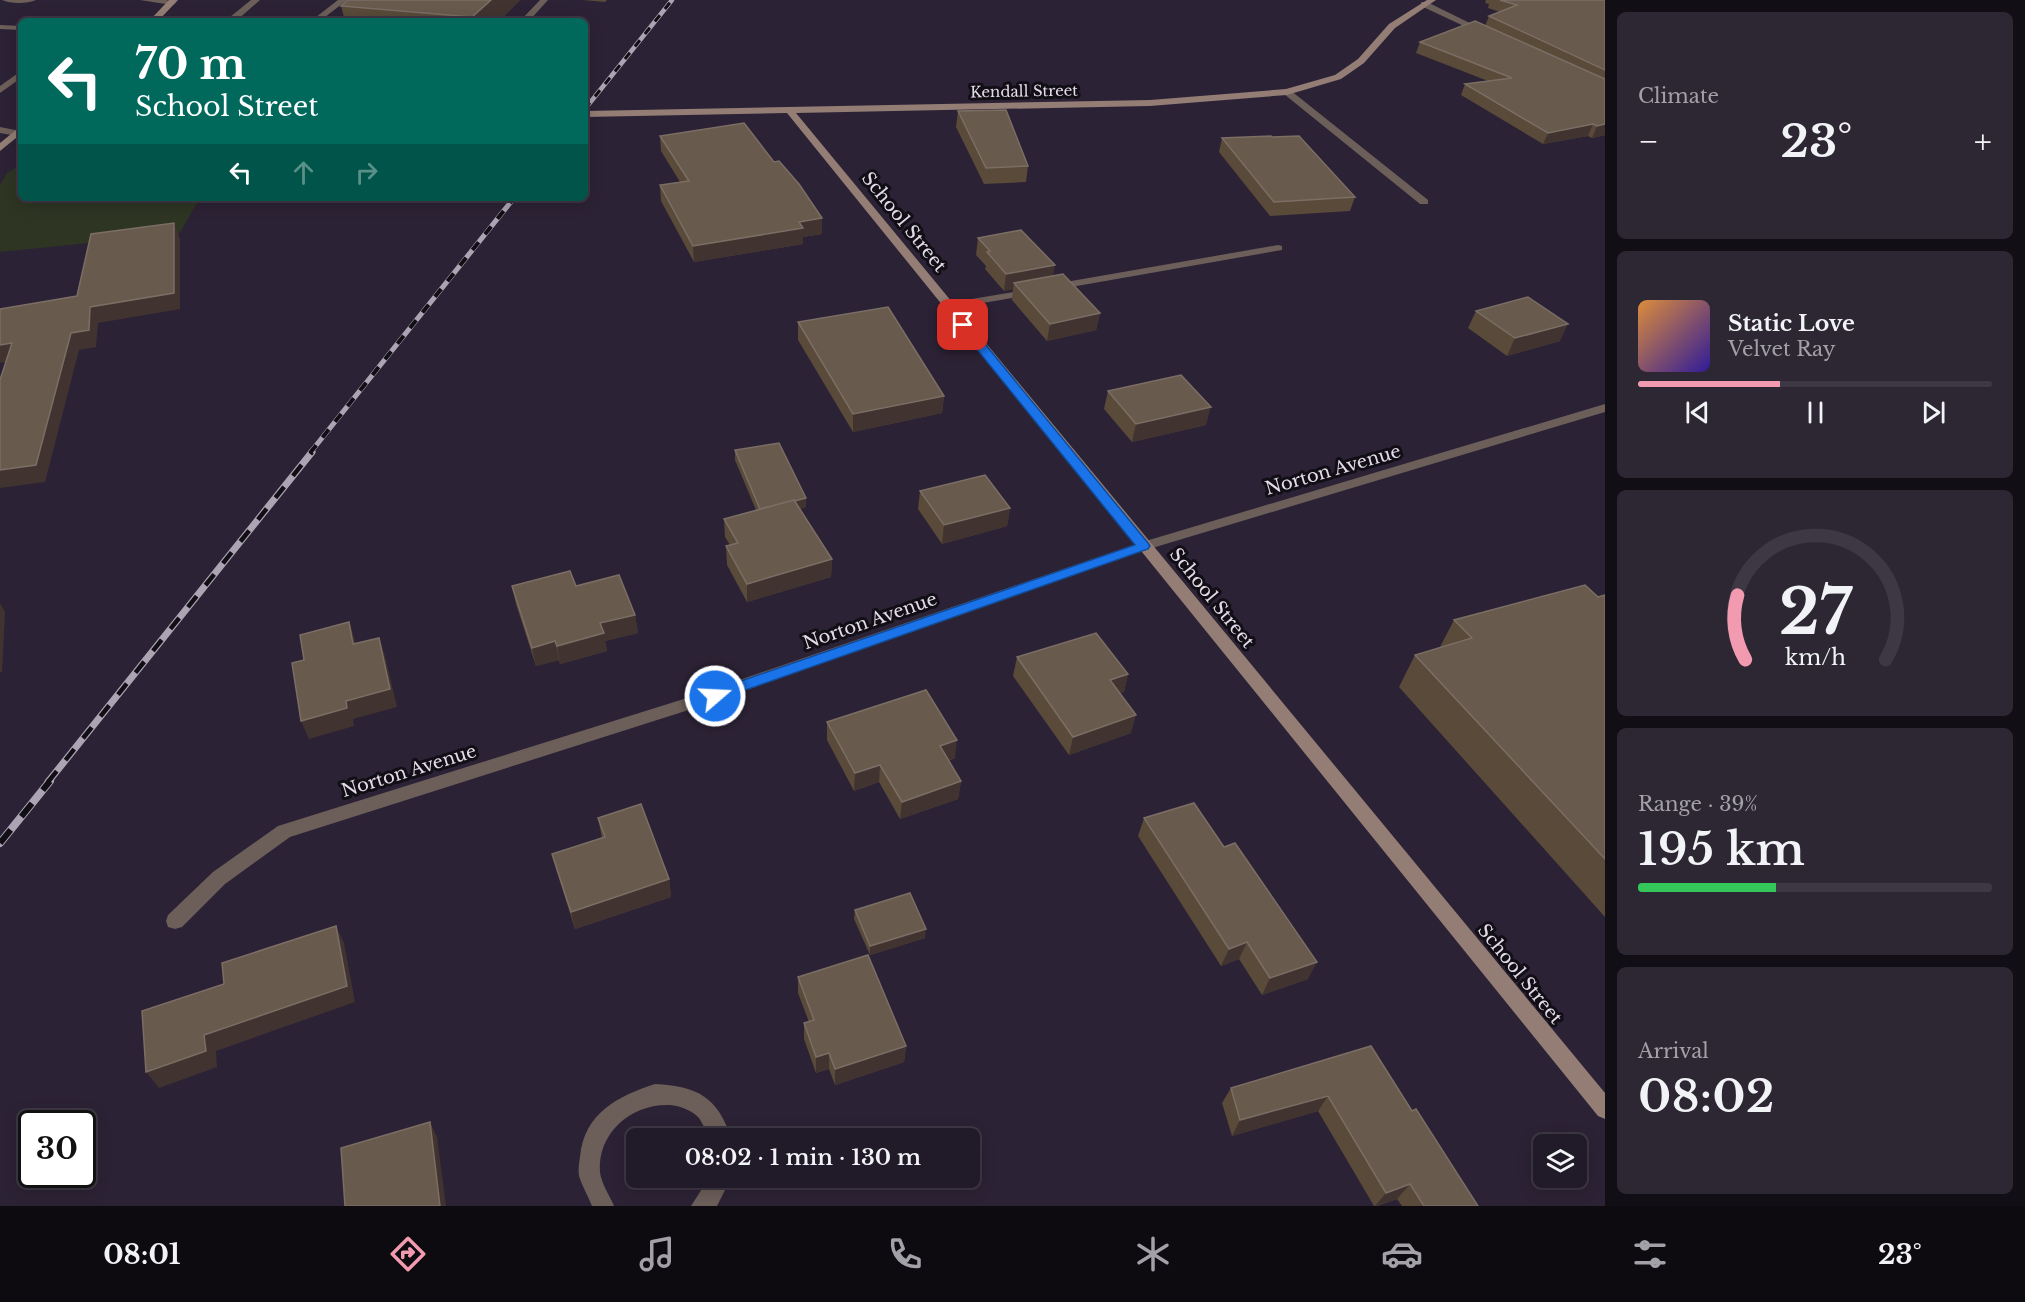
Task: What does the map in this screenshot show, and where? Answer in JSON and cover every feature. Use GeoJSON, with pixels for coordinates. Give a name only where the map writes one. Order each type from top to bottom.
{"type":"FeatureCollection","features":[{"type":"Feature","properties":{"kind":"street"},"geometry":{"type":"LineString","coordinates":[[6,0],[32,0]]}},
{"type":"Feature","properties":{"kind":"street"},"geometry":{"type":"LineString","coordinates":[[144,0],[173,1]]}},
{"type":"Feature","properties":{"kind":"street"},"geometry":{"type":"LineString","coordinates":[[234,18],[256,0]]}},
{"type":"Feature","properties":{"kind":"street"},"geometry":{"type":"LineString","coordinates":[[319,18],[343,0]]}},
{"type":"Feature","properties":{"kind":"street"},"geometry":{"type":"LineString","coordinates":[[527,18],[544,0]]}},
{"type":"Feature","properties":{"kind":"street"},"geometry":{"type":"LineString","coordinates":[[156,18],[173,1]]}},
{"type":"Feature","properties":{"kind":"street"},"geometry":{"type":"LineString","coordinates":[[1428,2],[1488,34]]}},
{"type":"Feature","properties":{"kind":"street","name":"Kendall Street"},"geometry":{"type":"LineString","coordinates":[[588,114],[1150,103],[1287,92],[1338,77],[1361,61],[1392,26],[1428,2]]}},
{"type":"Feature","properties":{"kind":"street"},"geometry":{"type":"LineString","coordinates":[[0,27],[18,28]]}},
{"type":"Feature","properties":{"kind":"street"},"geometry":{"type":"LineString","coordinates":[[0,90],[18,76]]}},
{"type":"Feature","properties":{"kind":"street"},"geometry":{"type":"LineString","coordinates":[[1287,92],[1424,202]]}},
{"type":"Feature","properties":{"kind":"street","name":"School Street"},"geometry":{"type":"LineString","coordinates":[[790,111],[1605,1109]]}},
{"type":"Feature","properties":{"kind":"street"},"geometry":{"type":"LineString","coordinates":[[0,130],[18,132]]}},
{"type":"Feature","properties":{"kind":"street"},"geometry":{"type":"LineString","coordinates":[[0,148],[18,134]]}},
{"type":"Feature","properties":{"kind":"street"},"geometry":{"type":"LineString","coordinates":[[948,306],[1278,248]]}},
{"type":"Feature","properties":{"kind":"street","name":"Norton Avenue"},"geometry":{"type":"LineString","coordinates":[[175,921],[219,878],[284,831],[692,703],[1144,546],[1605,408]]}},
{"type":"Feature","properties":{"kind":"street"},"geometry":{"type":"LineString","coordinates":[[603,1206],[594,1193],[588,1171],[591,1148],[601,1126],[617,1108],[637,1097],[657,1093],[678,1095],[697,1103],[711,1117],[716,1128]]}},
{"type":"Feature","properties":{"kind":"street"},"geometry":{"type":"LineString","coordinates":[[702,1206],[715,1188]]}},
{"type":"Feature","properties":{"kind":"green space"},"geometry":{"type":"Polygon","coordinates":[[[18,167],[18,201],[198,201],[179,234],[0,252],[0,185],[7,173],[18,167]]]}},
{"type":"Feature","properties":{"kind":"building"},"geometry":{"type":"Polygon","coordinates":[[[348,0],[491,0],[472,17],[341,6],[348,0]]]}},
{"type":"Feature","properties":{"kind":"building"},"geometry":{"type":"Polygon","coordinates":[[[1500,0],[1605,0],[1605,70],[1489,16],[1517,5],[1500,0]]]}},
{"type":"Feature","properties":{"kind":"building"},"geometry":{"type":"Polygon","coordinates":[[[1475,21],[1605,79],[1605,124],[1597,126],[1593,124],[1548,133],[1465,84],[1512,78],[1420,42],[1475,21]]]}},
{"type":"Feature","properties":{"kind":"building"},"geometry":{"type":"Polygon","coordinates":[[[1006,110],[1028,166],[986,168],[958,111],[1006,110]]]}},
{"type":"Feature","properties":{"kind":"building"},"geometry":{"type":"Polygon","coordinates":[[[744,123],[774,162],[779,161],[799,184],[822,218],[799,222],[803,228],[693,246],[660,185],[689,181],[660,136],[744,123]]]}},
{"type":"Feature","properties":{"kind":"building"},"geometry":{"type":"Polygon","coordinates":[[[1299,136],[1355,197],[1274,202],[1222,138],[1299,136]]]}},
{"type":"Feature","properties":{"kind":"building"},"geometry":{"type":"Polygon","coordinates":[[[174,223],[174,293],[90,307],[89,330],[71,333],[36,465],[0,470],[0,380],[12,343],[0,345],[0,309],[77,296],[91,234],[174,223]]]}},
{"type":"Feature","properties":{"kind":"building"},"geometry":{"type":"Polygon","coordinates":[[[1021,230],[1055,265],[1006,274],[978,238],[1021,230]]]}},
{"type":"Feature","properties":{"kind":"building"},"geometry":{"type":"Polygon","coordinates":[[[1063,274],[1100,313],[1050,324],[1014,283],[1063,274]]]}},
{"type":"Feature","properties":{"kind":"building"},"geometry":{"type":"Polygon","coordinates":[[[1528,297],[1568,324],[1515,338],[1476,311],[1528,297]]]}},
{"type":"Feature","properties":{"kind":"building"},"geometry":{"type":"Polygon","coordinates":[[[888,307],[944,396],[853,414],[798,322],[888,307]]]}},
{"type":"Feature","properties":{"kind":"building"},"geometry":{"type":"Polygon","coordinates":[[[1181,375],[1211,407],[1136,424],[1108,391],[1181,375]]]}},
{"type":"Feature","properties":{"kind":"building"},"geometry":{"type":"Polygon","coordinates":[[[779,443],[806,498],[760,509],[735,450],[779,443]]]}},
{"type":"Feature","properties":{"kind":"building"},"geometry":{"type":"Polygon","coordinates":[[[985,475],[1010,508],[944,525],[920,491],[985,475]]]}},
{"type":"Feature","properties":{"kind":"building"},"geometry":{"type":"Polygon","coordinates":[[[794,500],[832,559],[747,584],[726,546],[738,543],[724,519],[794,500]]]}},
{"type":"Feature","properties":{"kind":"building"},"geometry":{"type":"Polygon","coordinates":[[[570,571],[576,586],[619,575],[635,615],[600,623],[604,633],[557,646],[555,641],[532,648],[512,586],[570,571]]]}},
{"type":"Feature","properties":{"kind":"building"},"geometry":{"type":"Polygon","coordinates":[[[1585,585],[1598,597],[1605,595],[1605,859],[1415,655],[1472,638],[1454,620],[1585,585]]]}},
{"type":"Feature","properties":{"kind":"building"},"geometry":{"type":"Polygon","coordinates":[[[349,622],[353,644],[379,638],[390,689],[346,701],[347,708],[301,721],[292,663],[304,660],[300,635],[349,622]]]}},
{"type":"Feature","properties":{"kind":"building"},"geometry":{"type":"Polygon","coordinates":[[[1096,633],[1128,674],[1110,680],[1136,715],[1073,737],[1017,657],[1096,633]]]}},
{"type":"Feature","properties":{"kind":"building"},"geometry":{"type":"Polygon","coordinates":[[[926,690],[957,740],[940,746],[961,781],[902,802],[880,765],[855,773],[827,722],[926,690]]]}},
{"type":"Feature","properties":{"kind":"building"},"geometry":{"type":"Polygon","coordinates":[[[1194,803],[1224,847],[1235,843],[1317,962],[1270,978],[1247,942],[1229,949],[1144,818],[1194,803]]]}},
{"type":"Feature","properties":{"kind":"building"},"geometry":{"type":"Polygon","coordinates":[[[641,804],[669,879],[571,912],[552,854],[605,837],[598,818],[641,804]]]}},
{"type":"Feature","properties":{"kind":"building"},"geometry":{"type":"Polygon","coordinates":[[[910,893],[926,929],[870,946],[855,910],[910,893]]]}},
{"type":"Feature","properties":{"kind":"building"},"geometry":{"type":"Polygon","coordinates":[[[336,926],[347,986],[204,1035],[206,1051],[146,1072],[142,1011],[224,984],[222,963],[336,926]]]}},
{"type":"Feature","properties":{"kind":"building"},"geometry":{"type":"Polygon","coordinates":[[[868,955],[906,1046],[835,1069],[829,1053],[816,1057],[804,1023],[814,1020],[798,977],[868,955]]]}},
{"type":"Feature","properties":{"kind":"building"},"geometry":{"type":"Polygon","coordinates":[[[1371,1046],[1412,1111],[1416,1109],[1478,1206],[1424,1206],[1410,1184],[1386,1193],[1328,1096],[1240,1120],[1231,1088],[1371,1046]]]}},
{"type":"Feature","properties":{"kind":"building"},"geometry":{"type":"Polygon","coordinates":[[[430,1122],[440,1206],[345,1206],[341,1148],[430,1122]]]}},
{"type":"Feature","properties":{"kind":"railway"},"geometry":{"type":"LineString","coordinates":[[588,105],[672,0]]}},
{"type":"Feature","properties":{"kind":"railway"},"geometry":{"type":"LineString","coordinates":[[310,453],[512,201]]}},
{"type":"Feature","properties":{"kind":"railway"},"geometry":{"type":"LineString","coordinates":[[48,782],[312,452]]}},
{"type":"Feature","properties":{"kind":"railway"},"geometry":{"type":"LineString","coordinates":[[0,843],[50,781]]}},
{"type":"Feature","properties":{"kind":"route"},"geometry":{"type":"LineString","coordinates":[[715,696],[1144,546],[963,325]]}}]}
